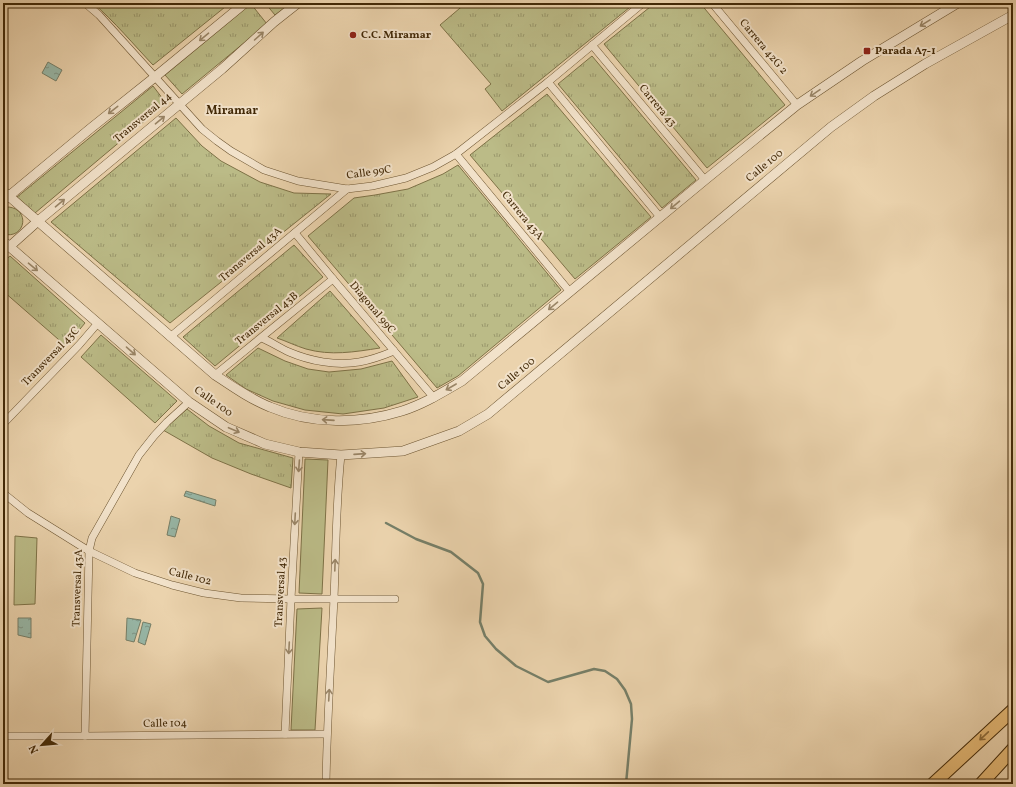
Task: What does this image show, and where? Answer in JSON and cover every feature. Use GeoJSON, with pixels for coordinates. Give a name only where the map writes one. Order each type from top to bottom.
{"type":"FeatureCollection","features":[{"type":"Feature","properties":{"kind":"highway"},"geometry":{"type":"LineString","coordinates":[[933,784],[1013,710]]}},
{"type":"Feature","properties":{"kind":"highway"},"geometry":{"type":"LineString","coordinates":[[981,784],[1013,749]]}},
{"type":"Feature","properties":{"kind":"street","name":"Calle 99C"},"geometry":{"type":"LineString","coordinates":[[85,3],[99,15],[202,129],[231,151],[264,170],[298,181],[347,189],[372,186],[406,178],[440,164],[456,154],[548,82],[643,3]]}},
{"type":"Feature","properties":{"kind":"street"},"geometry":{"type":"LineString","coordinates":[[5,196],[155,77],[245,3]]}},
{"type":"Feature","properties":{"kind":"street","name":"Transversal 44"},"geometry":{"type":"LineString","coordinates":[[5,246],[38,221],[222,69],[274,22],[298,3]]}},
{"type":"Feature","properties":{"kind":"street","name":"Carrera 42G 2"},"geometry":{"type":"LineString","coordinates":[[712,3],[797,105]]}},
{"type":"Feature","properties":{"kind":"street","name":"Calle 100"},"geometry":{"type":"LineString","coordinates":[[5,196],[38,221],[215,375],[244,395],[270,408],[310,419],[338,421],[377,417],[403,411],[434,398],[462,381],[704,180],[797,105],[862,61],[958,3]]}},
{"type":"Feature","properties":{"kind":"street","name":"Calle 100"},"geometry":{"type":"LineString","coordinates":[[5,246],[98,323],[189,402],[226,427],[265,444],[299,452],[341,456],[403,451],[459,431],[488,414],[831,127],[874,96],[925,64],[1013,15]]}},
{"type":"Feature","properties":{"kind":"street","name":"Carrera 43"},"geometry":{"type":"LineString","coordinates":[[592,45],[704,180]]}},
{"type":"Feature","properties":{"kind":"street"},"geometry":{"type":"LineString","coordinates":[[548,82],[660,218]]}},
{"type":"Feature","properties":{"kind":"street","name":"Carrera 43A"},"geometry":{"type":"LineString","coordinates":[[456,154],[570,292]]}},
{"type":"Feature","properties":{"kind":"street","name":"Transversal 43A"},"geometry":{"type":"LineString","coordinates":[[170,337],[347,189]]}},
{"type":"Feature","properties":{"kind":"street","name":"Diagonal 99C"},"geometry":{"type":"LineString","coordinates":[[295,233],[333,280],[434,398]]}},
{"type":"Feature","properties":{"kind":"street","name":"Transversal 43B"},"geometry":{"type":"LineString","coordinates":[[215,375],[333,280]]}},
{"type":"Feature","properties":{"kind":"street","name":"Transversal 43C"},"geometry":{"type":"LineString","coordinates":[[3,424],[98,323]]}},
{"type":"Feature","properties":{"kind":"street"},"geometry":{"type":"LineString","coordinates":[[262,338],[290,352],[331,363],[358,362],[380,357],[394,351]]}},
{"type":"Feature","properties":{"kind":"street","name":"Transversal 43A"},"geometry":{"type":"LineString","coordinates":[[85,736],[89,551],[92,538],[139,455],[167,422],[189,402]]}},
{"type":"Feature","properties":{"kind":"street","name":"Transversal 43"},"geometry":{"type":"LineString","coordinates":[[285,734],[299,452]]}},
{"type":"Feature","properties":{"kind":"street"},"geometry":{"type":"LineString","coordinates":[[326,784],[338,483],[341,456]]}},
{"type":"Feature","properties":{"kind":"street","name":"Calle 102"},"geometry":{"type":"LineString","coordinates":[[3,493],[28,513],[89,551],[135,573],[172,585],[204,593],[241,598],[395,599]]}},
{"type":"Feature","properties":{"kind":"street","name":"Calle 104"},"geometry":{"type":"LineString","coordinates":[[3,736],[327,734]]}},
{"type":"Feature","properties":{"kind":"green space"},"geometry":{"type":"Polygon","coordinates":[[[93,3],[230,3],[153,65],[116,25],[93,3]]]}},
{"type":"Feature","properties":{"kind":"green space"},"geometry":{"type":"Polygon","coordinates":[[[265,3],[291,3],[275,15],[265,3]]]}},
{"type":"Feature","properties":{"kind":"green space"},"geometry":{"type":"Polygon","coordinates":[[[466,3],[496,3],[514,7],[529,7],[562,6],[576,3],[635,3],[502,111],[485,89],[491,84],[440,25],[466,3]]]}},
{"type":"Feature","properties":{"kind":"green space"},"geometry":{"type":"Polygon","coordinates":[[[655,3],[700,3],[785,105],[707,168],[604,44],[655,3]]]}},
{"type":"Feature","properties":{"kind":"green space"},"geometry":{"type":"Polygon","coordinates":[[[251,4],[267,24],[182,94],[165,75],[251,4]]]}},
{"type":"Feature","properties":{"kind":"green space"},"geometry":{"type":"Polygon","coordinates":[[[592,56],[696,180],[662,208],[558,84],[592,56]]]}},
{"type":"Feature","properties":{"kind":"green space"},"geometry":{"type":"Polygon","coordinates":[[[153,86],[166,103],[35,213],[17,197],[153,86]]]}},
{"type":"Feature","properties":{"kind":"green space"},"geometry":{"type":"Polygon","coordinates":[[[547,94],[651,217],[575,279],[470,155],[547,94]]]}},
{"type":"Feature","properties":{"kind":"green space"},"geometry":{"type":"Polygon","coordinates":[[[176,118],[202,146],[221,161],[260,182],[294,193],[331,194],[170,323],[51,222],[176,118]]]}},
{"type":"Feature","properties":{"kind":"green space"},"geometry":{"type":"Polygon","coordinates":[[[458,165],[561,290],[458,376],[437,388],[308,236],[354,198],[408,189],[443,174],[458,165]]]}},
{"type":"Feature","properties":{"kind":"green space"},"geometry":{"type":"Polygon","coordinates":[[[9,207],[16,209],[23,218],[20,229],[16,233],[10,235],[3,234],[3,208],[9,207]]]}},
{"type":"Feature","properties":{"kind":"green space"},"geometry":{"type":"Polygon","coordinates":[[[294,245],[323,277],[215,366],[183,337],[294,245]]]}},
{"type":"Feature","properties":{"kind":"green space"},"geometry":{"type":"Polygon","coordinates":[[[10,256],[85,323],[66,346],[3,291],[3,262],[10,256]]]}},
{"type":"Feature","properties":{"kind":"green space"},"geometry":{"type":"Polygon","coordinates":[[[330,291],[380,348],[334,353],[306,349],[277,338],[330,291]]]}},
{"type":"Feature","properties":{"kind":"green space"},"geometry":{"type":"Polygon","coordinates":[[[101,335],[177,401],[155,423],[81,357],[101,335]]]}},
{"type":"Feature","properties":{"kind":"green space"},"geometry":{"type":"Polygon","coordinates":[[[258,348],[285,361],[308,369],[329,372],[361,369],[392,361],[418,397],[384,408],[343,414],[305,410],[273,401],[246,389],[226,375],[258,348]]]}},
{"type":"Feature","properties":{"kind":"green space"},"geometry":{"type":"Polygon","coordinates":[[[187,409],[209,426],[239,443],[293,458],[291,488],[212,458],[163,430],[187,409]]]}},
{"type":"Feature","properties":{"kind":"green space"},"geometry":{"type":"Polygon","coordinates":[[[305,459],[328,460],[322,594],[299,593],[305,459]]]}},
{"type":"Feature","properties":{"kind":"green space"},"geometry":{"type":"Polygon","coordinates":[[[15,536],[37,538],[35,604],[14,605],[15,536]]]}},
{"type":"Feature","properties":{"kind":"green space"},"geometry":{"type":"Polygon","coordinates":[[[322,608],[315,730],[291,730],[297,609],[322,608]]]}},
{"type":"Feature","properties":{"kind":"water"},"geometry":{"type":"Polygon","coordinates":[[[48,62],[62,70],[56,81],[42,73],[48,62]]]}},
{"type":"Feature","properties":{"kind":"water"},"geometry":{"type":"Polygon","coordinates":[[[186,491],[216,500],[215,506],[184,496],[186,491]]]}},
{"type":"Feature","properties":{"kind":"water"},"geometry":{"type":"Polygon","coordinates":[[[171,516],[180,519],[175,537],[167,535],[171,516]]]}},
{"type":"Feature","properties":{"kind":"water"},"geometry":{"type":"Polygon","coordinates":[[[18,618],[31,618],[31,638],[18,635],[18,618]]]}},
{"type":"Feature","properties":{"kind":"water"},"geometry":{"type":"Polygon","coordinates":[[[127,618],[141,620],[134,642],[126,640],[127,618]]]}},
{"type":"Feature","properties":{"kind":"water"},"geometry":{"type":"Polygon","coordinates":[[[143,622],[151,624],[145,645],[138,642],[143,622]]]}},
{"type":"Feature","properties":{"kind":"waterway"},"geometry":{"type":"LineString","coordinates":[[386,523],[416,539],[451,552],[478,573],[483,584],[480,622],[485,636],[496,649],[516,666],[548,682],[594,669],[605,671],[617,679],[625,690],[631,704],[632,719],[626,784]]}},
{"type":"Feature","properties":{"kind":"place","name":"C.C. Miramar"},"geometry":{"type":"Point","coordinates":[353,35]}},
{"type":"Feature","properties":{"kind":"place","name":"Parada A7-1"},"geometry":{"type":"Point","coordinates":[867,51]}},
{"type":"Feature","properties":{"kind":"district","name":"Miramar"},"geometry":{"type":"Point","coordinates":[232,111]}}]}
